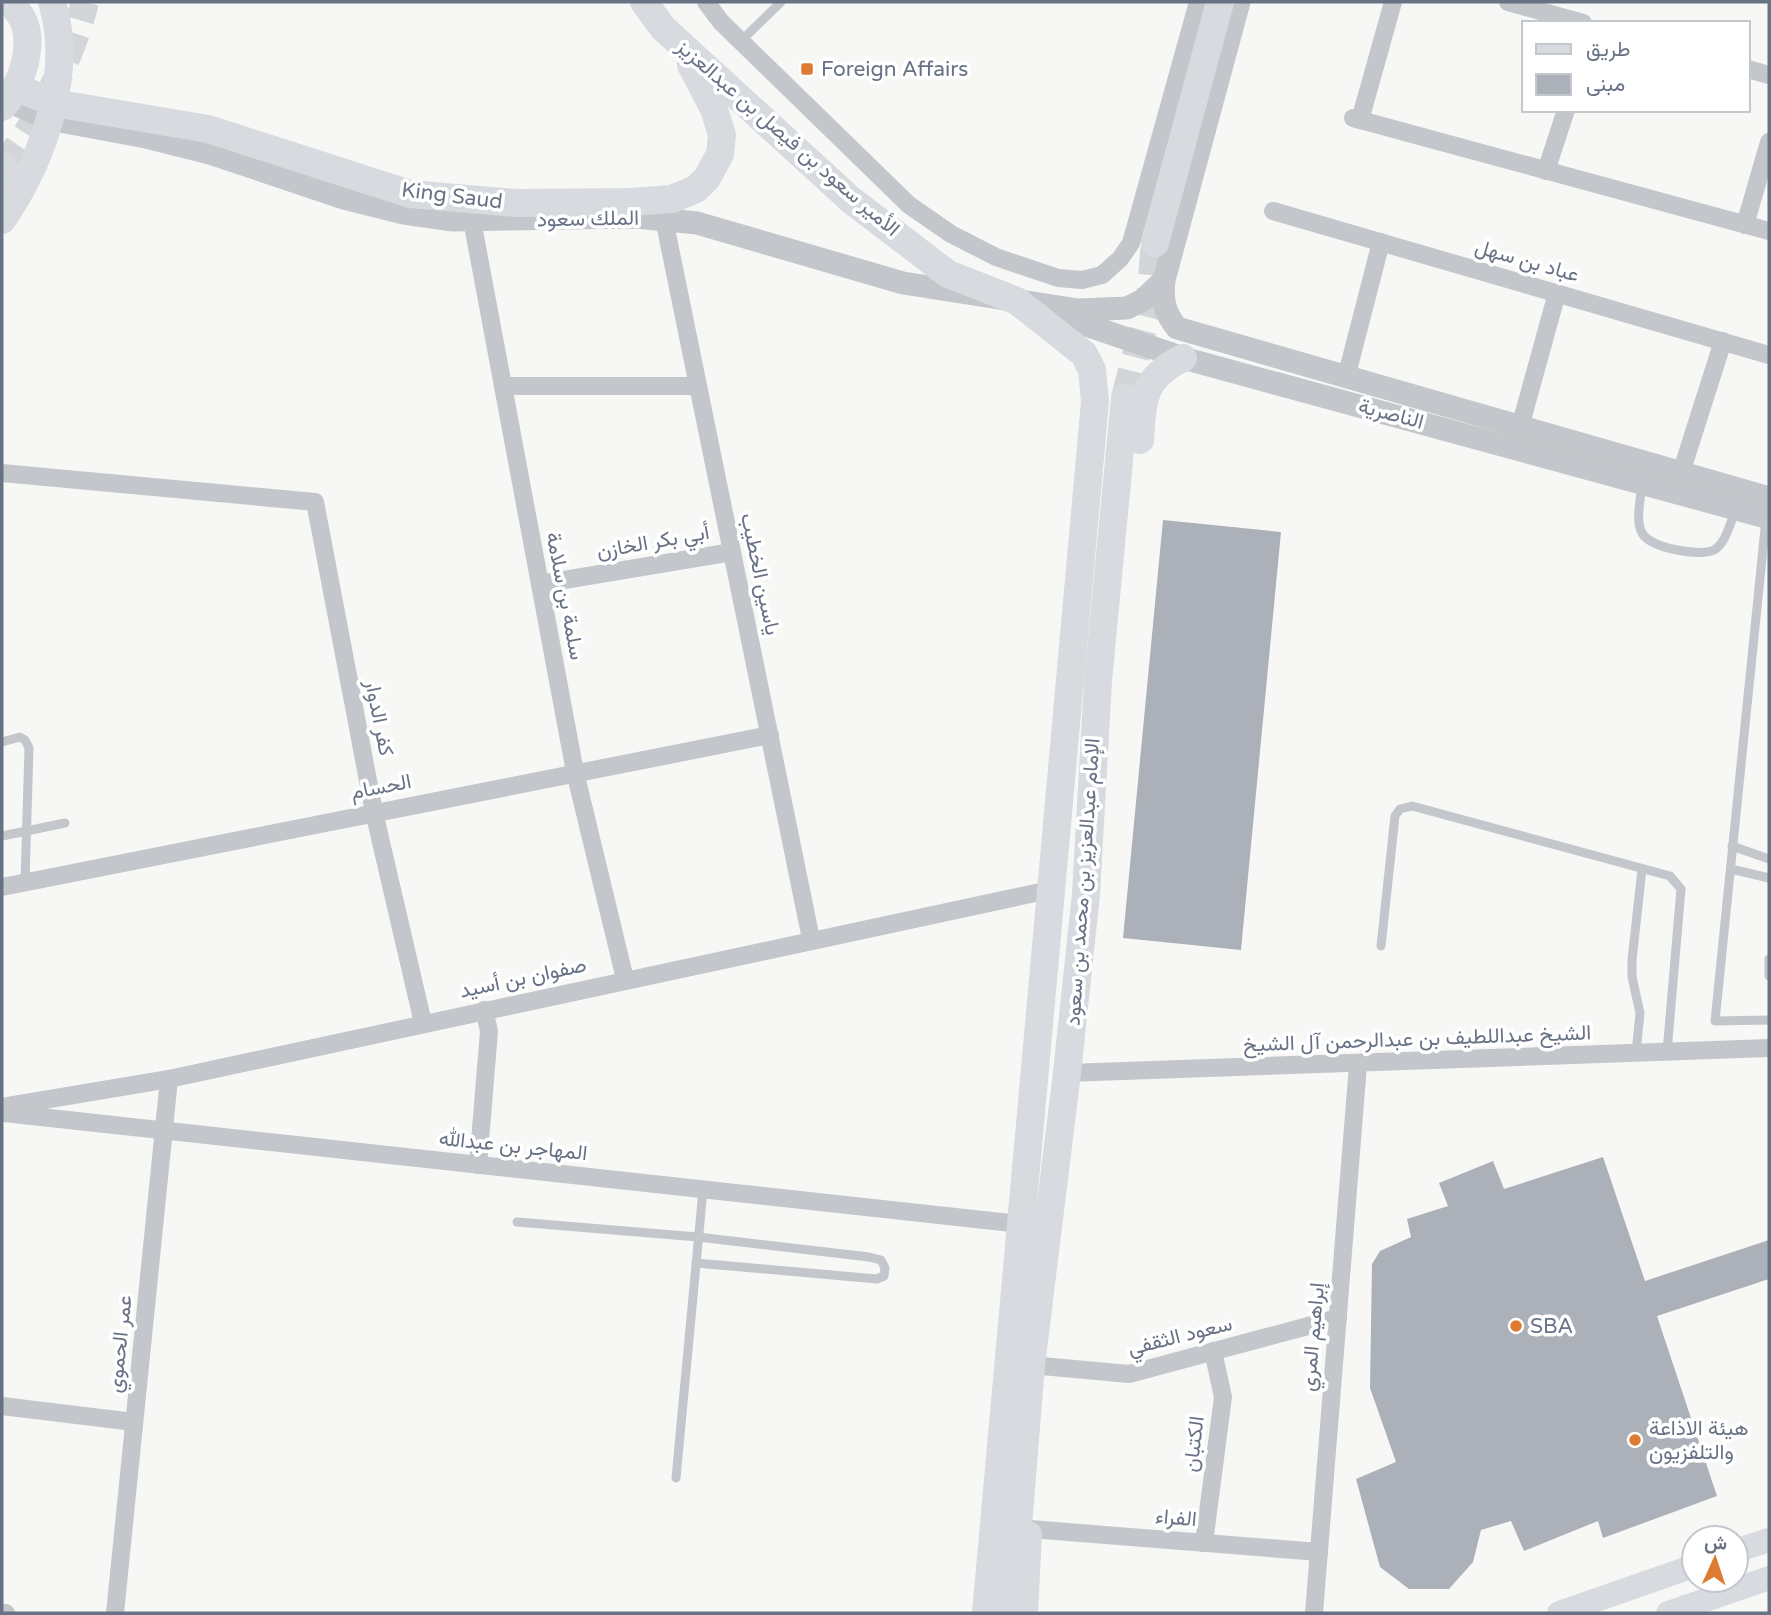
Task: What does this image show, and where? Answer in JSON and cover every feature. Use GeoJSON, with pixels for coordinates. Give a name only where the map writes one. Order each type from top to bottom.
{"type":"FeatureCollection","features":[{"type":"Feature","properties":{"kind":"main road"},"geometry":{"type":"LineString","coordinates":[[9,98],[24,66],[27,43],[25,24],[10,2]]}},
{"type":"Feature","properties":{"kind":"main road"},"geometry":{"type":"LineString","coordinates":[[3,218],[38,151],[51,111],[58,57],[57,18],[52,2]]}},
{"type":"Feature","properties":{"kind":"main road","name":"الأمير سعود بن فيصل بن عبدالعزيز"},"geometry":{"type":"LineString","coordinates":[[644,2],[663,28],[862,208],[948,274],[1017,301],[1084,354],[1092,370],[1095,402]]}},
{"type":"Feature","properties":{"kind":"main road"},"geometry":{"type":"LineString","coordinates":[[1155,243],[1220,2]]}},
{"type":"Feature","properties":{"kind":"main road","name":"King Saud"},"geometry":{"type":"LineString","coordinates":[[9,98],[51,111],[208,129],[390,199],[516,203],[662,200],[696,189],[707,178],[720,154],[722,135],[714,108],[680,44]]}},
{"type":"Feature","properties":{"kind":"main road"},"geometry":{"type":"LineString","coordinates":[[2,164],[9,176],[11,188],[3,218]]}},
{"type":"Feature","properties":{"kind":"main road"},"geometry":{"type":"LineString","coordinates":[[1086,894],[1104,784],[1143,405],[1160,369],[1183,358]]}},
{"type":"Feature","properties":{"kind":"main road","name":"الإمام عبدالعزيز بن محمد بن سعود"},"geometry":{"type":"LineString","coordinates":[[986,1613],[1019,1359],[1067,1073],[1086,894],[1098,681],[1125,398]]}},
{"type":"Feature","properties":{"kind":"main road","name":"الإمام عبدالعزيز بن محمد بن سعود"},"geometry":{"type":"LineString","coordinates":[[1011,1613],[1019,1359],[1020,1224],[1054,889],[1095,402]]}},
{"type":"Feature","properties":{"kind":"main road","name":"الإمام عبدالعزيز بن محمد بن سعود"},"geometry":{"type":"LineString","coordinates":[[1019,1359],[1030,1529],[1026,1613]]}},
{"type":"Feature","properties":{"kind":"main road","name":"الإمام عبدالعزيز بن محمد بن سعود"},"geometry":{"type":"LineString","coordinates":[[972,1613],[989,1448],[1019,1359]]}},
{"type":"Feature","properties":{"kind":"main road"},"geometry":{"type":"LineString","coordinates":[[1750,1546],[1769,1539]]}},
{"type":"Feature","properties":{"kind":"main road"},"geometry":{"type":"LineString","coordinates":[[1559,1613],[1680,1571]]}},
{"type":"Feature","properties":{"kind":"main road"},"geometry":{"type":"LineString","coordinates":[[1676,1612],[1769,1578]]}},
{"type":"Feature","properties":{"kind":"street"},"geometry":{"type":"LineString","coordinates":[[706,2],[741,41],[909,205],[951,234],[996,257],[1058,278],[1082,281],[1102,275],[1120,259],[1131,243],[1198,2]]}},
{"type":"Feature","properties":{"kind":"street"},"geometry":{"type":"LineString","coordinates":[[1164,280],[1239,2]]}},
{"type":"Feature","properties":{"kind":"street"},"geometry":{"type":"LineString","coordinates":[[1393,2],[1357,119],[1769,232]]}},
{"type":"Feature","properties":{"kind":"street"},"geometry":{"type":"LineString","coordinates":[[1508,2],[1576,21]]}},
{"type":"Feature","properties":{"kind":"street"},"geometry":{"type":"LineString","coordinates":[[1750,70],[1769,75]]}},
{"type":"Feature","properties":{"kind":"street"},"geometry":{"type":"LineString","coordinates":[[1546,171],[1565,112]]}},
{"type":"Feature","properties":{"kind":"street"},"geometry":{"type":"LineString","coordinates":[[1745,225],[1769,142]]}},
{"type":"Feature","properties":{"kind":"street","name":"الملك سعود"},"geometry":{"type":"LineString","coordinates":[[390,199],[453,220],[664,219],[697,223],[903,283],[1078,310],[1127,308],[1143,300],[1164,280]]}},
{"type":"Feature","properties":{"kind":"street","name":"عباد بن سهل"},"geometry":{"type":"LineString","coordinates":[[1273,211],[1769,355]]}},
{"type":"Feature","properties":{"kind":"street","name":"ياسين الخطيب"},"geometry":{"type":"LineString","coordinates":[[664,219],[811,939]]}},
{"type":"Feature","properties":{"kind":"street","name":"سلمة بن سلامة"},"geometry":{"type":"LineString","coordinates":[[472,220],[575,772],[625,979]]}},
{"type":"Feature","properties":{"kind":"street"},"geometry":{"type":"LineString","coordinates":[[1346,378],[1381,242]]}},
{"type":"Feature","properties":{"kind":"street","name":"الناصرية"},"geometry":{"type":"LineString","coordinates":[[1164,280],[1162,301],[1167,315],[1177,328],[1681,473],[1768,511]]}},
{"type":"Feature","properties":{"kind":"street"},"geometry":{"type":"LineString","coordinates":[[1520,427],[1557,293]]}},
{"type":"Feature","properties":{"kind":"street","name":"الناصرية"},"geometry":{"type":"LineString","coordinates":[[1017,301],[1183,358],[1737,509],[1768,511]]}},
{"type":"Feature","properties":{"kind":"street"},"geometry":{"type":"LineString","coordinates":[[1681,473],[1723,341]]}},
{"type":"Feature","properties":{"kind":"street"},"geometry":{"type":"LineString","coordinates":[[503,386],[698,386]]}},
{"type":"Feature","properties":{"kind":"street","name":"كفر الدوار"},"geometry":{"type":"LineString","coordinates":[[2,473],[314,502],[374,812],[423,1023]]}},
{"type":"Feature","properties":{"kind":"street","name":"أبي بكر الخازن"},"geometry":{"type":"LineString","coordinates":[[540,584],[732,551]]}},
{"type":"Feature","properties":{"kind":"street","name":"الحسام"},"geometry":{"type":"LineString","coordinates":[[2,887],[770,735]]}},
{"type":"Feature","properties":{"kind":"street","name":"صفوان بن أسيد"},"geometry":{"type":"LineString","coordinates":[[2,1107],[169,1079],[811,939],[1054,889]]}},
{"type":"Feature","properties":{"kind":"street"},"geometry":{"type":"LineString","coordinates":[[478,1165],[489,1031],[484,1010]]}},
{"type":"Feature","properties":{"kind":"street","name":"الشيخ عبداللطيف بن عبدالرحمن آل الشيخ"},"geometry":{"type":"LineString","coordinates":[[1067,1073],[1358,1065],[1769,1048]]}},
{"type":"Feature","properties":{"kind":"street","name":"إبراهيم المري"},"geometry":{"type":"LineString","coordinates":[[1314,1613],[1358,1065]]}},
{"type":"Feature","properties":{"kind":"street","name":"عمر الحموي"},"geometry":{"type":"LineString","coordinates":[[116,1613],[169,1079]]}},
{"type":"Feature","properties":{"kind":"street","name":"المهاجر بن عبدالله"},"geometry":{"type":"LineString","coordinates":[[2,1113],[1020,1224]]}},
{"type":"Feature","properties":{"kind":"street","name":"سعود الثقفي"},"geometry":{"type":"LineString","coordinates":[[1019,1359],[1129,1374],[1338,1318]]}},
{"type":"Feature","properties":{"kind":"street","name":"الكتبان"},"geometry":{"type":"LineString","coordinates":[[1204,1543],[1223,1397],[1213,1351]]}},
{"type":"Feature","properties":{"kind":"street"},"geometry":{"type":"LineString","coordinates":[[2,1406],[134,1422]]}},
{"type":"Feature","properties":{"kind":"street","name":"الفراء"},"geometry":{"type":"LineString","coordinates":[[1030,1529],[1319,1552]]}},
{"type":"Feature","properties":{"kind":"lane"},"geometry":{"type":"LineString","coordinates":[[741,41],[781,2]]}},
{"type":"Feature","properties":{"kind":"lane"},"geometry":{"type":"LineString","coordinates":[[1643,482],[1640,520],[1642,533],[1651,542],[1665,548],[1703,553],[1715,549],[1723,540],[1737,509]]}},
{"type":"Feature","properties":{"kind":"lane"},"geometry":{"type":"LineString","coordinates":[[1768,511],[1715,1021],[1769,1020]]}},
{"type":"Feature","properties":{"kind":"lane"},"geometry":{"type":"LineString","coordinates":[[2,742],[20,737],[29,748],[26,882]]}},
{"type":"Feature","properties":{"kind":"lane"},"geometry":{"type":"LineString","coordinates":[[1381,946],[1395,816],[1400,809],[1412,806],[1670,876],[1681,889],[1667,1052]]}},
{"type":"Feature","properties":{"kind":"lane"},"geometry":{"type":"LineString","coordinates":[[2,836],[27,833],[65,823]]}},
{"type":"Feature","properties":{"kind":"lane"},"geometry":{"type":"LineString","coordinates":[[1732,846],[1769,859]]}},
{"type":"Feature","properties":{"kind":"lane"},"geometry":{"type":"LineString","coordinates":[[1636,1054],[1640,1013],[1632,977],[1632,960],[1642,869]]}},
{"type":"Feature","properties":{"kind":"lane"},"geometry":{"type":"LineString","coordinates":[[1731,869],[1769,878]]}},
{"type":"Feature","properties":{"kind":"lane"},"geometry":{"type":"LineString","coordinates":[[1769,959],[1769,976]]}},
{"type":"Feature","properties":{"kind":"lane"},"geometry":{"type":"LineString","coordinates":[[676,1478],[703,1190]]}},
{"type":"Feature","properties":{"kind":"lane"},"geometry":{"type":"LineString","coordinates":[[517,1222],[698,1237],[869,1256],[881,1260],[885,1268],[884,1276],[877,1279],[696,1263]]}},
{"type":"Feature","properties":{"kind":"building"},"geometry":{"type":"Polygon","coordinates":[[[1163,520],[1281,532],[1241,950],[1123,938],[1163,520]]]}},
{"type":"Feature","properties":{"kind":"building","name":"SBA"},"geometry":{"type":"Polygon","coordinates":[[[1603,1157],[1645,1281],[1769,1240],[1769,1279],[1657,1316],[1717,1496],[1603,1538],[1598,1521],[1524,1551],[1511,1521],[1481,1530],[1473,1562],[1449,1589],[1409,1589],[1380,1567],[1356,1479],[1396,1462],[1370,1388],[1372,1264],[1380,1251],[1411,1237],[1407,1219],[1448,1206],[1439,1183],[1493,1161],[1504,1189],[1603,1157]]]}},
{"type":"Feature","properties":{"kind":"tunnel"},"geometry":{"type":"LineString","coordinates":[[2,168],[29,130],[52,89],[71,46],[85,2]]}},
{"type":"Feature","properties":{"kind":"tunnel"},"geometry":{"type":"LineString","coordinates":[[1125,398],[1150,300],[1155,243]]}},
{"type":"Feature","properties":{"kind":"place","name":"Foreign Affairs"},"geometry":{"type":"Point","coordinates":[807,69]}},
{"type":"Feature","properties":{"kind":"place","name":"SBA"},"geometry":{"type":"Point","coordinates":[1516,1326]}},
{"type":"Feature","properties":{"kind":"place","name":"هيئة الاذاعة والتلفزيون"},"geometry":{"type":"Point","coordinates":[1635,1440]}}]}
